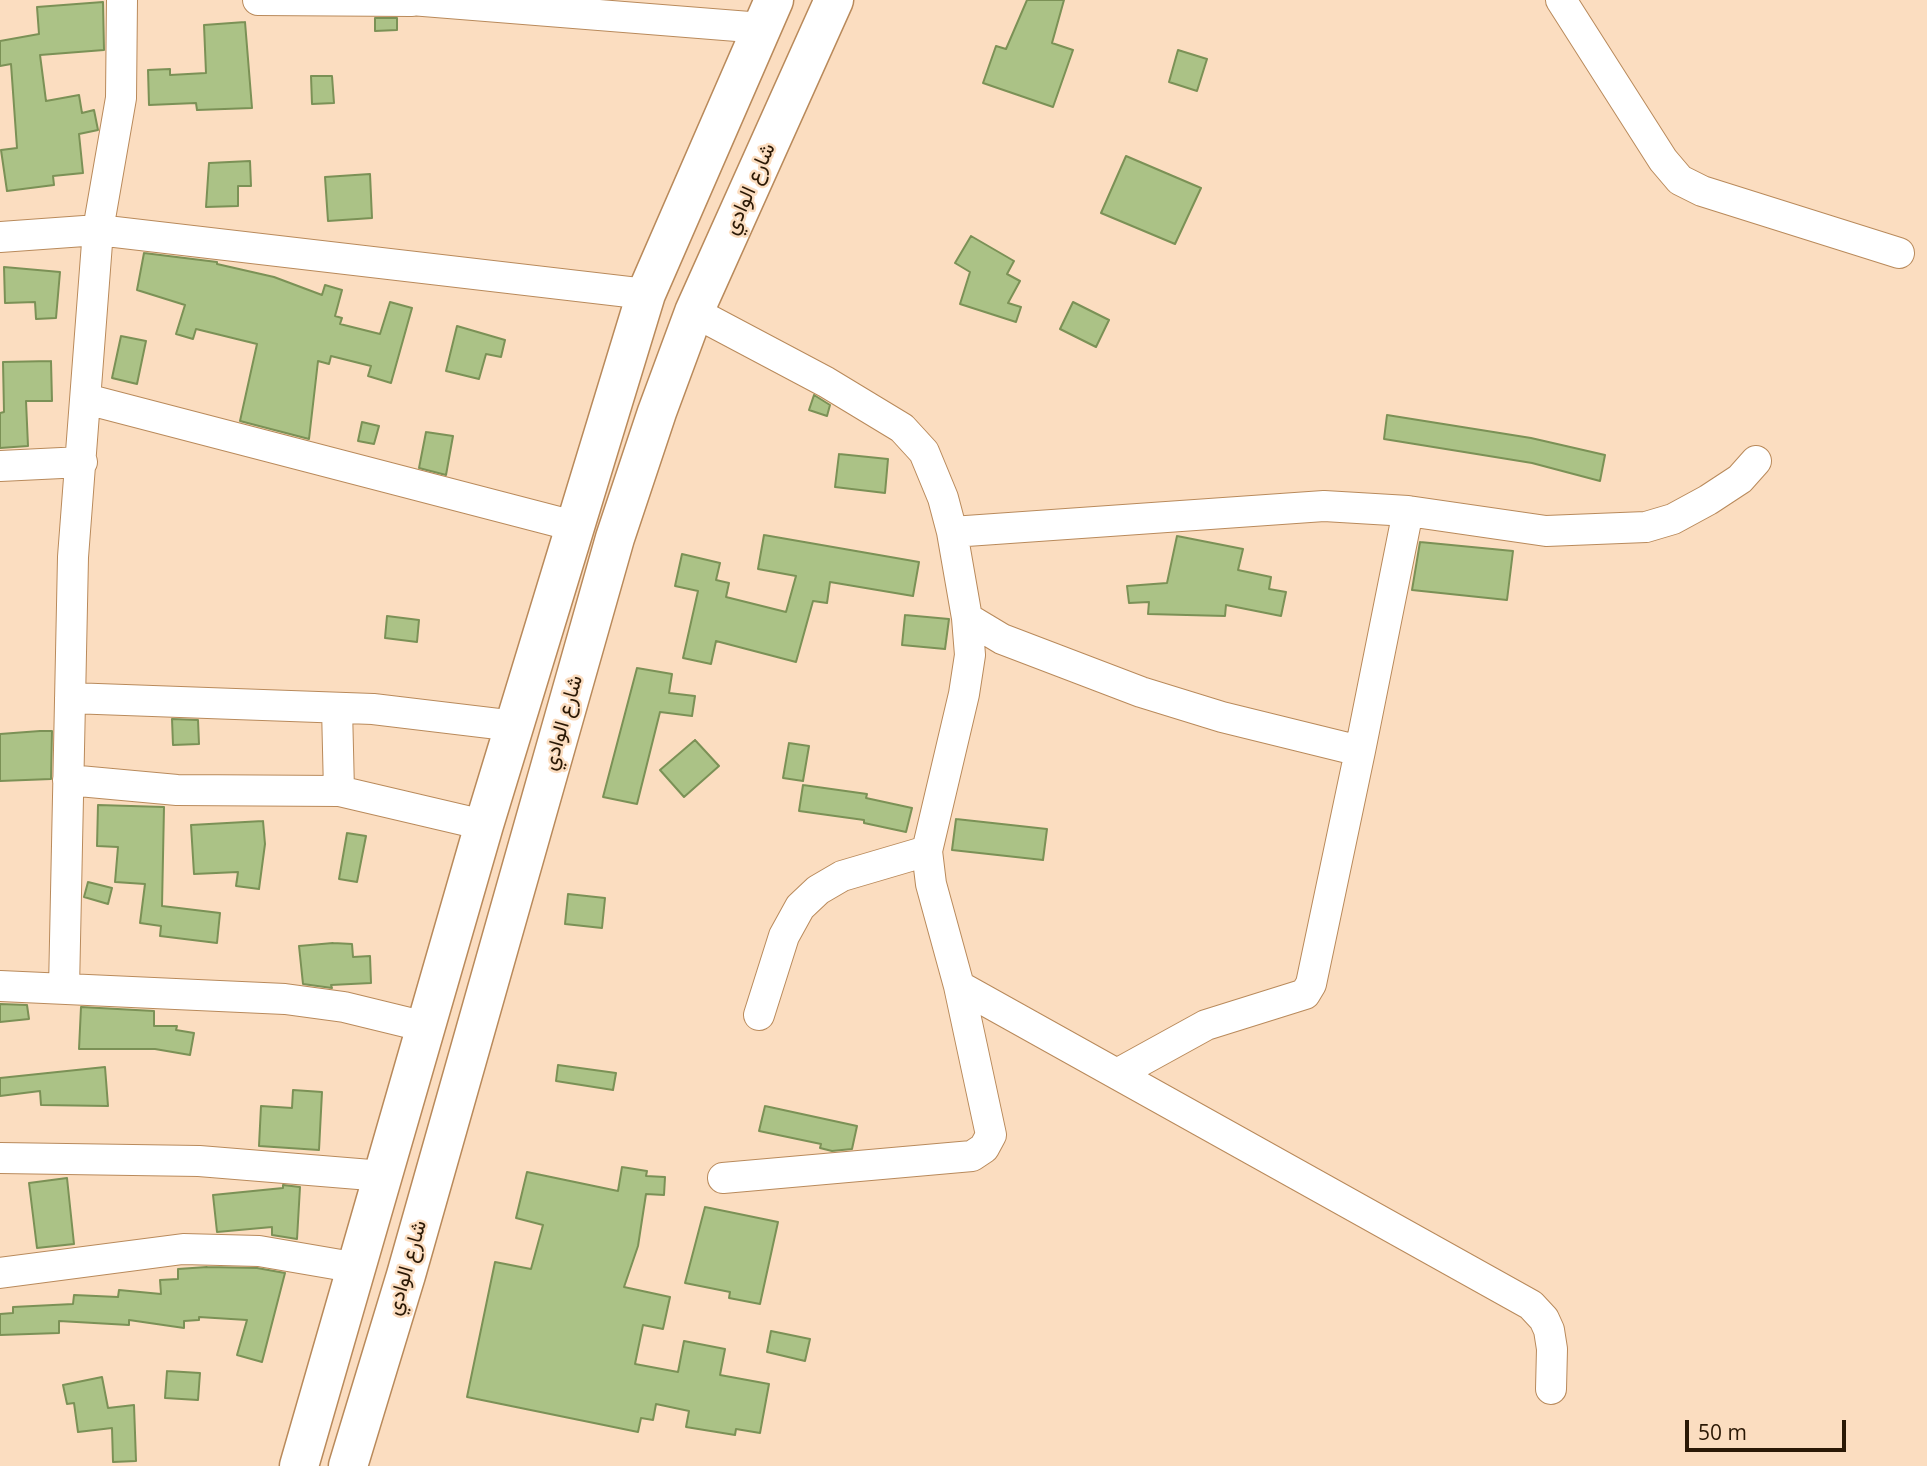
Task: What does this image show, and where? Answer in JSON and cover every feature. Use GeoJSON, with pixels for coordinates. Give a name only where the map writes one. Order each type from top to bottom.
{"type":"FeatureCollection","features":[{"type":"Feature","properties":{"kind":"main road","name":"شارع الوادي"},"geometry":{"type":"LineString","coordinates":[[348,1466],[410,1261],[615,538],[694,312],[834,0]]}},
{"type":"Feature","properties":{"kind":"main road"},"geometry":{"type":"LineString","coordinates":[[299,1466],[484,825],[646,294],[768,14]]}},
{"type":"Feature","properties":{"kind":"street"},"geometry":{"type":"LineString","coordinates":[[64,989],[72,576],[98,230],[121,98],[122,0]]}},
{"type":"Feature","properties":{"kind":"street"},"geometry":{"type":"LineString","coordinates":[[258,0],[411,1],[768,14]]}},
{"type":"Feature","properties":{"kind":"street"},"geometry":{"type":"LineString","coordinates":[[1561,0],[1663,160],[1680,180],[1702,191],[1899,253]]}},
{"type":"Feature","properties":{"kind":"street"},"geometry":{"type":"LineString","coordinates":[[0,237],[98,230],[646,294]]}},
{"type":"Feature","properties":{"kind":"street"},"geometry":{"type":"LineString","coordinates":[[694,312],[826,382],[902,428],[924,453],[943,498],[952,531],[967,618],[970,655],[964,694],[927,851],[931,884],[960,986],[991,1135],[984,1148],[972,1156],[723,1178]]}},
{"type":"Feature","properties":{"kind":"street"},"geometry":{"type":"LineString","coordinates":[[86,399],[574,526]]}},
{"type":"Feature","properties":{"kind":"street"},"geometry":{"type":"LineString","coordinates":[[952,531],[1324,506],[1408,511],[1546,531],[1579,532],[1646,527],[1673,519],[1708,500],[1740,479],[1756,461]]}},
{"type":"Feature","properties":{"kind":"street"},"geometry":{"type":"LineString","coordinates":[[0,466],[82,462]]}},
{"type":"Feature","properties":{"kind":"street"},"geometry":{"type":"LineString","coordinates":[[1117,1074],[1206,1025],[1306,994],[1311,984],[1408,511]]}},
{"type":"Feature","properties":{"kind":"street"},"geometry":{"type":"LineString","coordinates":[[967,618],[1002,639],[1141,692],[1222,718],[1360,751]]}},
{"type":"Feature","properties":{"kind":"street"},"geometry":{"type":"LineString","coordinates":[[69,698],[394,711],[515,726]]}},
{"type":"Feature","properties":{"kind":"street"},"geometry":{"type":"LineString","coordinates":[[337,708],[339,791]]}},
{"type":"Feature","properties":{"kind":"street"},"geometry":{"type":"LineString","coordinates":[[68,780],[177,790],[339,791],[484,825]]}},
{"type":"Feature","properties":{"kind":"street"},"geometry":{"type":"LineString","coordinates":[[759,1015],[784,936],[800,907],[818,890],[842,876],[927,851]]}},
{"type":"Feature","properties":{"kind":"street"},"geometry":{"type":"LineString","coordinates":[[0,986],[285,999],[344,1007],[426,1027]]}},
{"type":"Feature","properties":{"kind":"street"},"geometry":{"type":"LineString","coordinates":[[960,986],[1531,1305],[1544,1318],[1549,1330],[1552,1349],[1551,1389]]}},
{"type":"Feature","properties":{"kind":"street"},"geometry":{"type":"LineString","coordinates":[[0,1158],[199,1161],[383,1176]]}},
{"type":"Feature","properties":{"kind":"street"},"geometry":{"type":"LineString","coordinates":[[0,1273],[183,1249],[259,1251],[358,1268]]}},
{"type":"Feature","properties":{"kind":"building"},"geometry":{"type":"Polygon","coordinates":[[[1027,0],[1064,0],[1052,43],[1073,50],[1053,107],[983,83],[996,46],[1006,49],[1027,0]]]}},
{"type":"Feature","properties":{"kind":"building"},"geometry":{"type":"Polygon","coordinates":[[[103,2],[104,50],[40,55],[46,101],[79,95],[82,113],[94,110],[98,130],[79,134],[83,173],[53,176],[54,185],[7,191],[1,150],[17,148],[11,64],[0,66],[0,41],[39,34],[37,7],[103,2]]]}},
{"type":"Feature","properties":{"kind":"building"},"geometry":{"type":"Polygon","coordinates":[[[375,18],[397,18],[397,30],[375,31],[375,18]]]}},
{"type":"Feature","properties":{"kind":"building"},"geometry":{"type":"Polygon","coordinates":[[[245,22],[252,108],[197,110],[196,103],[149,105],[148,70],[170,69],[170,75],[206,73],[204,25],[245,22]]]}},
{"type":"Feature","properties":{"kind":"building"},"geometry":{"type":"Polygon","coordinates":[[[1178,50],[1207,59],[1197,91],[1169,82],[1178,50]]]}},
{"type":"Feature","properties":{"kind":"building"},"geometry":{"type":"Polygon","coordinates":[[[311,76],[332,76],[334,103],[312,104],[311,76]]]}},
{"type":"Feature","properties":{"kind":"building"},"geometry":{"type":"Polygon","coordinates":[[[1126,156],[1201,188],[1175,244],[1101,213],[1126,156]]]}},
{"type":"Feature","properties":{"kind":"building"},"geometry":{"type":"Polygon","coordinates":[[[250,161],[251,186],[238,186],[238,206],[206,207],[209,163],[250,161]]]}},
{"type":"Feature","properties":{"kind":"building"},"geometry":{"type":"Polygon","coordinates":[[[370,174],[372,218],[328,221],[325,177],[370,174]]]}},
{"type":"Feature","properties":{"kind":"building"},"geometry":{"type":"Polygon","coordinates":[[[971,236],[1014,261],[1007,274],[1020,281],[1008,303],[1021,307],[1016,322],[960,304],[970,272],[955,263],[971,236]]]}},
{"type":"Feature","properties":{"kind":"building"},"geometry":{"type":"Polygon","coordinates":[[[144,253],[217,262],[274,277],[322,295],[325,285],[342,290],[335,316],[342,318],[340,324],[380,334],[390,302],[412,308],[391,383],[368,376],[371,366],[331,356],[329,364],[318,361],[309,439],[240,421],[257,344],[196,329],[193,339],[176,334],[185,305],[137,290],[144,253]]]}},
{"type":"Feature","properties":{"kind":"building"},"geometry":{"type":"Polygon","coordinates":[[[4,267],[60,272],[56,318],[36,319],[35,302],[5,303],[4,267]]]}},
{"type":"Feature","properties":{"kind":"building"},"geometry":{"type":"Polygon","coordinates":[[[1073,302],[1109,320],[1096,347],[1060,329],[1073,302]]]}},
{"type":"Feature","properties":{"kind":"building"},"geometry":{"type":"Polygon","coordinates":[[[457,326],[505,340],[501,357],[486,354],[479,379],[446,371],[457,326]]]}},
{"type":"Feature","properties":{"kind":"building"},"geometry":{"type":"Polygon","coordinates":[[[121,336],[146,341],[137,384],[112,378],[121,336]]]}},
{"type":"Feature","properties":{"kind":"building"},"geometry":{"type":"Polygon","coordinates":[[[51,361],[52,401],[26,401],[28,446],[0,448],[0,413],[4,412],[3,362],[51,361]]]}},
{"type":"Feature","properties":{"kind":"building"},"geometry":{"type":"Polygon","coordinates":[[[814,395],[830,405],[827,416],[809,410],[814,395]]]}},
{"type":"Feature","properties":{"kind":"building"},"geometry":{"type":"Polygon","coordinates":[[[1387,415],[1531,438],[1605,455],[1600,481],[1532,463],[1384,439],[1387,415]]]}},
{"type":"Feature","properties":{"kind":"building"},"geometry":{"type":"Polygon","coordinates":[[[362,422],[379,426],[374,444],[358,441],[362,422]]]}},
{"type":"Feature","properties":{"kind":"building"},"geometry":{"type":"Polygon","coordinates":[[[426,432],[453,436],[446,475],[419,468],[426,432]]]}},
{"type":"Feature","properties":{"kind":"building"},"geometry":{"type":"Polygon","coordinates":[[[839,454],[888,459],[885,493],[835,487],[839,454]]]}},
{"type":"Feature","properties":{"kind":"building"},"geometry":{"type":"Polygon","coordinates":[[[764,535],[919,562],[913,596],[830,582],[827,603],[813,601],[796,662],[716,641],[711,664],[683,658],[698,591],[675,586],[682,554],[720,563],[716,580],[729,583],[726,597],[786,612],[796,576],[758,569],[764,535]]]}},
{"type":"Feature","properties":{"kind":"building"},"geometry":{"type":"Polygon","coordinates":[[[1177,536],[1243,549],[1238,570],[1271,577],[1269,589],[1286,592],[1281,616],[1226,605],[1225,616],[1148,614],[1149,602],[1129,603],[1127,586],[1167,583],[1177,536]]]}},
{"type":"Feature","properties":{"kind":"building"},"geometry":{"type":"Polygon","coordinates":[[[1420,542],[1513,551],[1507,600],[1412,590],[1420,542]]]}},
{"type":"Feature","properties":{"kind":"building"},"geometry":{"type":"Polygon","coordinates":[[[905,615],[949,619],[945,649],[902,645],[905,615]]]}},
{"type":"Feature","properties":{"kind":"building"},"geometry":{"type":"Polygon","coordinates":[[[387,616],[419,620],[417,642],[385,638],[387,616]]]}},
{"type":"Feature","properties":{"kind":"building"},"geometry":{"type":"Polygon","coordinates":[[[637,668],[672,674],[669,693],[695,696],[692,716],[660,712],[637,804],[603,797],[637,668]]]}},
{"type":"Feature","properties":{"kind":"building"},"geometry":{"type":"Polygon","coordinates":[[[172,719],[198,720],[199,744],[173,745],[172,719]]]}},
{"type":"Feature","properties":{"kind":"building"},"geometry":{"type":"Polygon","coordinates":[[[52,731],[51,779],[0,781],[0,734],[52,731]]]}},
{"type":"Feature","properties":{"kind":"building"},"geometry":{"type":"Polygon","coordinates":[[[695,740],[719,766],[684,797],[660,770],[695,740]]]}},
{"type":"Feature","properties":{"kind":"building"},"geometry":{"type":"Polygon","coordinates":[[[789,743],[809,746],[803,781],[783,778],[789,743]]]}},
{"type":"Feature","properties":{"kind":"building"},"geometry":{"type":"Polygon","coordinates":[[[803,785],[867,794],[866,798],[912,808],[906,832],[864,823],[864,820],[799,811],[803,785]]]}},
{"type":"Feature","properties":{"kind":"building"},"geometry":{"type":"Polygon","coordinates":[[[98,805],[164,807],[162,906],[220,913],[217,943],[160,936],[161,926],[140,923],[145,884],[115,882],[118,847],[97,846],[98,805]]]}},
{"type":"Feature","properties":{"kind":"building"},"geometry":{"type":"Polygon","coordinates":[[[956,819],[1047,829],[1043,860],[952,850],[956,819]]]}},
{"type":"Feature","properties":{"kind":"building"},"geometry":{"type":"Polygon","coordinates":[[[263,821],[265,844],[259,889],[236,886],[238,872],[194,874],[191,825],[263,821]]]}},
{"type":"Feature","properties":{"kind":"building"},"geometry":{"type":"Polygon","coordinates":[[[347,833],[366,836],[357,882],[339,879],[347,833]]]}},
{"type":"Feature","properties":{"kind":"building"},"geometry":{"type":"Polygon","coordinates":[[[88,882],[112,888],[108,904],[84,897],[88,882]]]}},
{"type":"Feature","properties":{"kind":"building"},"geometry":{"type":"Polygon","coordinates":[[[568,894],[605,898],[602,928],[565,924],[568,894]]]}},
{"type":"Feature","properties":{"kind":"building"},"geometry":{"type":"Polygon","coordinates":[[[352,944],[353,957],[370,956],[371,983],[331,985],[332,988],[303,984],[299,946],[352,944]]]}},
{"type":"Feature","properties":{"kind":"building"},"geometry":{"type":"Polygon","coordinates":[[[0,1004],[27,1005],[29,1019],[0,1022],[0,1004]]]}},
{"type":"Feature","properties":{"kind":"building"},"geometry":{"type":"Polygon","coordinates":[[[81,1007],[154,1011],[154,1026],[177,1026],[176,1030],[194,1033],[190,1055],[155,1049],[79,1049],[81,1007]]]}},
{"type":"Feature","properties":{"kind":"building"},"geometry":{"type":"Polygon","coordinates":[[[558,1065],[616,1073],[613,1090],[556,1081],[558,1065]]]}},
{"type":"Feature","properties":{"kind":"building"},"geometry":{"type":"Polygon","coordinates":[[[105,1067],[108,1106],[41,1105],[40,1091],[0,1096],[0,1078],[105,1067]]]}},
{"type":"Feature","properties":{"kind":"building"},"geometry":{"type":"Polygon","coordinates":[[[293,1090],[322,1092],[319,1150],[259,1146],[261,1106],[292,1108],[293,1090]]]}},
{"type":"Feature","properties":{"kind":"building"},"geometry":{"type":"Polygon","coordinates":[[[765,1106],[857,1126],[852,1149],[832,1151],[820,1148],[821,1144],[759,1131],[765,1106]]]}},
{"type":"Feature","properties":{"kind":"building"},"geometry":{"type":"Polygon","coordinates":[[[622,1167],[647,1171],[646,1176],[665,1177],[664,1195],[646,1194],[638,1246],[624,1287],[670,1297],[663,1329],[643,1325],[635,1364],[678,1372],[684,1341],[725,1349],[720,1375],[769,1384],[760,1433],[736,1429],[735,1435],[686,1427],[689,1411],[656,1404],[653,1420],[641,1418],[638,1432],[467,1397],[495,1262],[531,1269],[543,1225],[516,1218],[527,1172],[618,1191],[622,1167]]]}},
{"type":"Feature","properties":{"kind":"building"},"geometry":{"type":"Polygon","coordinates":[[[67,1178],[74,1244],[37,1248],[29,1183],[67,1178]]]}},
{"type":"Feature","properties":{"kind":"building"},"geometry":{"type":"Polygon","coordinates":[[[283,1185],[300,1187],[297,1239],[272,1235],[272,1227],[217,1232],[213,1195],[283,1188],[283,1185]]]}},
{"type":"Feature","properties":{"kind":"building"},"geometry":{"type":"Polygon","coordinates":[[[705,1207],[778,1222],[760,1304],[729,1298],[730,1292],[685,1283],[705,1207]]]}},
{"type":"Feature","properties":{"kind":"building"},"geometry":{"type":"Polygon","coordinates":[[[257,1268],[285,1273],[262,1362],[237,1355],[247,1320],[199,1317],[199,1320],[184,1321],[184,1328],[129,1320],[129,1325],[59,1321],[59,1333],[0,1335],[0,1314],[13,1313],[13,1307],[73,1304],[74,1295],[118,1297],[119,1290],[161,1294],[160,1280],[178,1279],[178,1269],[257,1268]]]}},
{"type":"Feature","properties":{"kind":"building"},"geometry":{"type":"Polygon","coordinates":[[[771,1331],[810,1339],[805,1361],[767,1352],[771,1331]]]}},
{"type":"Feature","properties":{"kind":"building"},"geometry":{"type":"Polygon","coordinates":[[[167,1371],[200,1373],[198,1400],[165,1398],[167,1371]]]}},
{"type":"Feature","properties":{"kind":"building"},"geometry":{"type":"Polygon","coordinates":[[[102,1377],[108,1408],[134,1405],[136,1461],[113,1462],[112,1428],[78,1432],[74,1403],[67,1404],[63,1385],[102,1377]]]}}]}
